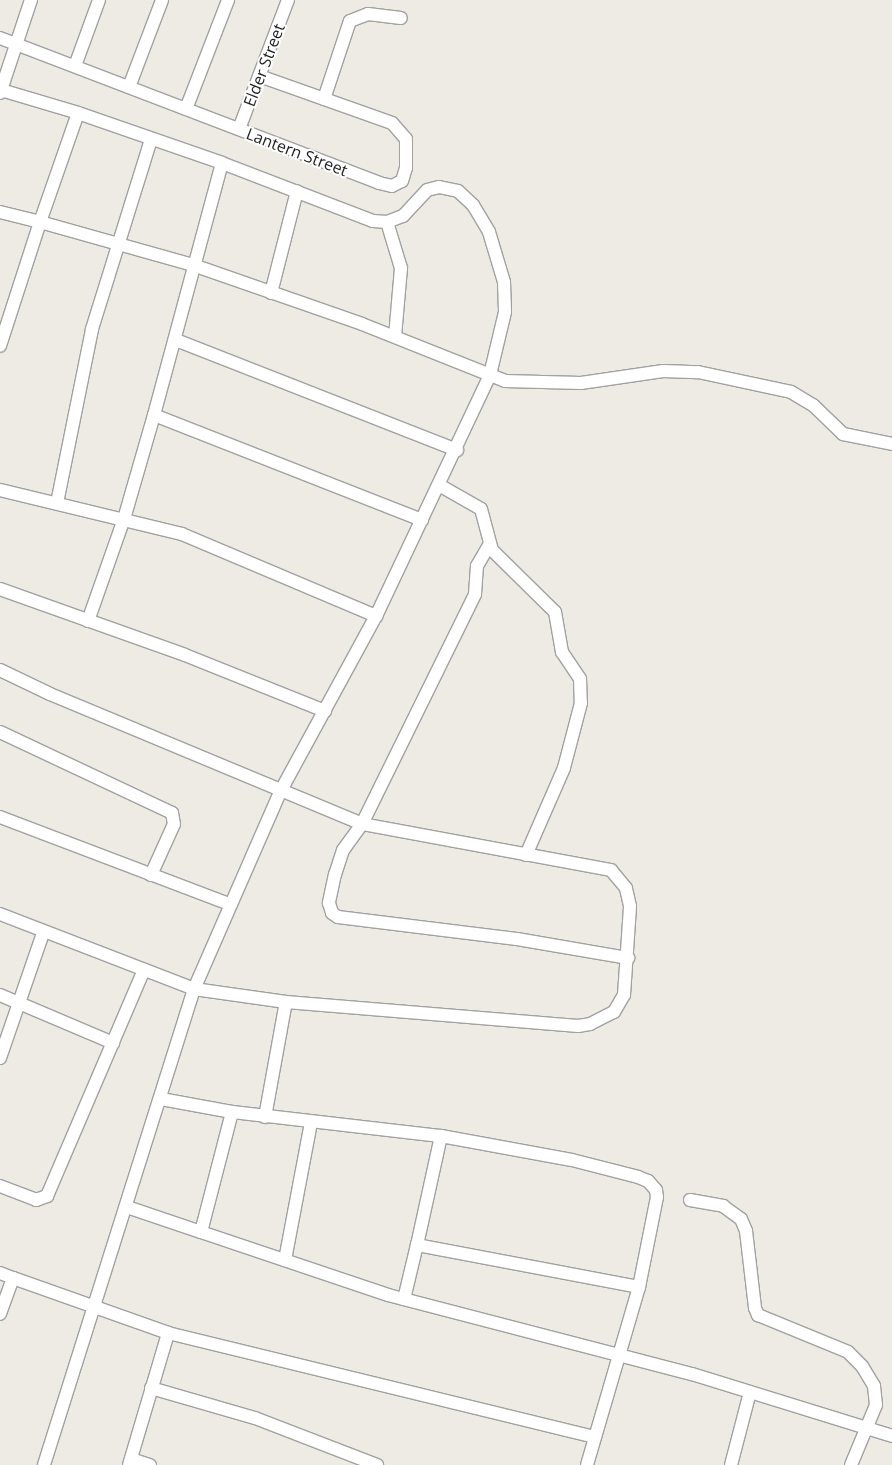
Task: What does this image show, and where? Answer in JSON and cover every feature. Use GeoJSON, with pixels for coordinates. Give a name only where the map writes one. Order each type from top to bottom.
{"type":"FeatureCollection","features":[{"type":"Feature","properties":{"kind":"street"},"geometry":{"type":"LineString","coordinates":[[31,0],[0,91],[78,113],[222,163],[355,215],[387,222],[403,216],[427,190],[439,187],[458,191],[473,205],[489,232],[504,282],[505,312],[490,375],[457,450],[376,616],[281,790],[229,904],[194,989],[127,1207],[44,1465]]}},
{"type":"Feature","properties":{"kind":"street"},"geometry":{"type":"LineString","coordinates":[[75,66],[100,0]]}},
{"type":"Feature","properties":{"kind":"street"},"geometry":{"type":"LineString","coordinates":[[129,87],[162,0]]}},
{"type":"Feature","properties":{"kind":"street"},"geometry":{"type":"LineString","coordinates":[[186,109],[228,0]]}},
{"type":"Feature","properties":{"kind":"street","name":"Elder Street"},"geometry":{"type":"LineString","coordinates":[[239,129],[288,0]]}},
{"type":"Feature","properties":{"kind":"street"},"geometry":{"type":"LineString","coordinates":[[324,99],[350,20],[368,14],[401,18]]}},
{"type":"Feature","properties":{"kind":"street","name":"Lantern Street"},"geometry":{"type":"LineString","coordinates":[[0,38],[379,183],[392,186],[402,181],[406,168],[406,139],[392,123],[259,76]]}},
{"type":"Feature","properties":{"kind":"street"},"geometry":{"type":"LineString","coordinates":[[0,346],[78,113]]}},
{"type":"Feature","properties":{"kind":"street"},"geometry":{"type":"LineString","coordinates":[[57,503],[92,329],[117,242],[151,139]]}},
{"type":"Feature","properties":{"kind":"street"},"geometry":{"type":"LineString","coordinates":[[88,621],[124,518],[176,340],[193,265],[222,163]]}},
{"type":"Feature","properties":{"kind":"street"},"geometry":{"type":"LineString","coordinates":[[271,293],[297,191]]}},
{"type":"Feature","properties":{"kind":"street"},"geometry":{"type":"LineString","coordinates":[[0,212],[117,242],[193,265],[395,336],[505,381],[535,384],[594,382],[664,371],[698,372],[791,392],[813,405],[843,434],[892,444]]}},
{"type":"Feature","properties":{"kind":"street"},"geometry":{"type":"LineString","coordinates":[[387,222],[401,268],[395,336]]}},
{"type":"Feature","properties":{"kind":"street"},"geometry":{"type":"LineString","coordinates":[[176,340],[457,450]]}},
{"type":"Feature","properties":{"kind":"street"},"geometry":{"type":"LineString","coordinates":[[154,415],[422,520]]}},
{"type":"Feature","properties":{"kind":"street"},"geometry":{"type":"LineString","coordinates":[[439,485],[481,509],[489,545],[556,612],[562,652],[580,679],[582,690],[564,768],[526,855]]}},
{"type":"Feature","properties":{"kind":"street"},"geometry":{"type":"LineString","coordinates":[[0,490],[124,518],[204,542],[376,616]]}},
{"type":"Feature","properties":{"kind":"street"},"geometry":{"type":"LineString","coordinates":[[489,545],[477,566],[475,594],[362,824],[344,850],[335,874],[330,903],[332,913],[338,917],[517,939],[628,958]]}},
{"type":"Feature","properties":{"kind":"street"},"geometry":{"type":"LineString","coordinates":[[0,589],[185,655],[325,711]]}},
{"type":"Feature","properties":{"kind":"street"},"geometry":{"type":"LineString","coordinates":[[0,670],[50,694],[362,824],[605,868],[620,879],[630,906],[628,958],[624,995],[618,1008],[582,1026],[286,1002],[194,989],[43,933],[0,914]]}},
{"type":"Feature","properties":{"kind":"street"},"geometry":{"type":"LineString","coordinates":[[0,732],[172,813],[174,824],[151,875]]}},
{"type":"Feature","properties":{"kind":"street"},"geometry":{"type":"LineString","coordinates":[[0,817],[229,904]]}},
{"type":"Feature","properties":{"kind":"street"},"geometry":{"type":"LineString","coordinates":[[0,1058],[43,933]]}},
{"type":"Feature","properties":{"kind":"street"},"geometry":{"type":"LineString","coordinates":[[0,1186],[36,1200],[47,1196],[144,970]]}},
{"type":"Feature","properties":{"kind":"street"},"geometry":{"type":"LineString","coordinates":[[0,995],[113,1043]]}},
{"type":"Feature","properties":{"kind":"street"},"geometry":{"type":"LineString","coordinates":[[265,1116],[286,1002]]}},
{"type":"Feature","properties":{"kind":"street"},"geometry":{"type":"LineString","coordinates":[[161,1099],[232,1112],[311,1123],[441,1136],[572,1160],[648,1181],[658,1198],[639,1286],[621,1354],[587,1465]]}},
{"type":"Feature","properties":{"kind":"street"},"geometry":{"type":"LineString","coordinates":[[201,1232],[232,1112]]}},
{"type":"Feature","properties":{"kind":"street"},"geometry":{"type":"LineString","coordinates":[[285,1260],[311,1123]]}},
{"type":"Feature","properties":{"kind":"street"},"geometry":{"type":"LineString","coordinates":[[404,1299],[441,1136]]}},
{"type":"Feature","properties":{"kind":"street"},"geometry":{"type":"LineString","coordinates":[[690,1200],[723,1206],[741,1219],[746,1230],[754,1308],[758,1315],[857,1359],[876,1396],[868,1429],[851,1465]]}},
{"type":"Feature","properties":{"kind":"street"},"geometry":{"type":"LineString","coordinates":[[127,1207],[404,1299],[621,1354],[892,1436]]}},
{"type":"Feature","properties":{"kind":"street"},"geometry":{"type":"LineString","coordinates":[[417,1245],[639,1286]]}},
{"type":"Feature","properties":{"kind":"street"},"geometry":{"type":"LineString","coordinates":[[0,1273],[168,1334],[595,1437]]}},
{"type":"Feature","properties":{"kind":"street"},"geometry":{"type":"LineString","coordinates":[[0,1314],[13,1278]]}},
{"type":"Feature","properties":{"kind":"street"},"geometry":{"type":"LineString","coordinates":[[150,1465],[130,1462],[168,1334]]}},
{"type":"Feature","properties":{"kind":"street"},"geometry":{"type":"LineString","coordinates":[[151,1388],[255,1418],[376,1465]]}},
{"type":"Feature","properties":{"kind":"street"},"geometry":{"type":"LineString","coordinates":[[731,1465],[750,1392]]}}]}
